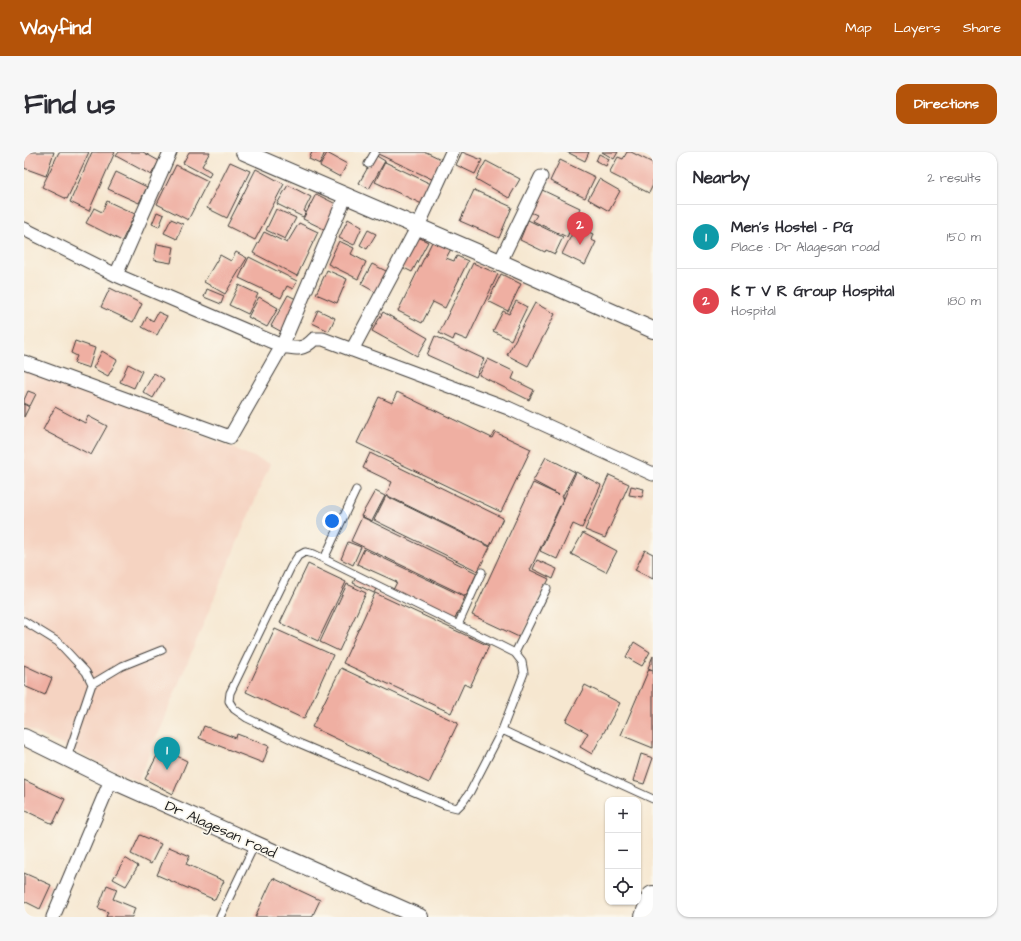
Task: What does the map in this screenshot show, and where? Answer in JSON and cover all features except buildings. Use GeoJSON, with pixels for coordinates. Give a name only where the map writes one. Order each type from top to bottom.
{"type":"FeatureCollection","features":[{"type":"Feature","properties":{"kind":"highway"},"geometry":{"type":"LineString","coordinates":[[646,917],[653,897]]}},
{"type":"Feature","properties":{"kind":"street"},"geometry":{"type":"LineString","coordinates":[[116,275],[170,152]]}},
{"type":"Feature","properties":{"kind":"street"},"geometry":{"type":"LineString","coordinates":[[244,152],[418,226],[653,330]]}},
{"type":"Feature","properties":{"kind":"street"},"geometry":{"type":"LineString","coordinates":[[352,350],[418,226],[452,152]]}},
{"type":"Feature","properties":{"kind":"street"},"geometry":{"type":"LineString","coordinates":[[500,262],[541,177]]}},
{"type":"Feature","properties":{"kind":"street"},"geometry":{"type":"LineString","coordinates":[[24,362],[230,437],[282,346],[346,195]]}},
{"type":"Feature","properties":{"kind":"street"},"geometry":{"type":"LineString","coordinates":[[24,229],[116,275],[282,346],[294,349],[307,346],[314,339],[323,339],[508,408],[653,474]]}},
{"type":"Feature","properties":{"kind":"street","name":"Dr Alagesan road"},"geometry":{"type":"LineString","coordinates":[[24,737],[110,780],[413,916]]}},
{"type":"Feature","properties":{"kind":"street"},"geometry":{"type":"LineString","coordinates":[[53,917],[110,780]]}},
{"type":"Feature","properties":{"kind":"lane"},"geometry":{"type":"LineString","coordinates":[[368,164],[375,152]]}},
{"type":"Feature","properties":{"kind":"lane"},"geometry":{"type":"LineString","coordinates":[[324,559],[356,490]]}},
{"type":"Feature","properties":{"kind":"lane"},"geometry":{"type":"LineString","coordinates":[[306,552],[314,554],[458,625],[515,653],[522,662],[524,673],[502,730],[470,792],[457,808],[445,805],[301,744],[247,718],[234,709],[229,701],[230,693],[291,567],[298,556],[306,552]]}},
{"type":"Feature","properties":{"kind":"lane"},"geometry":{"type":"LineString","coordinates":[[458,625],[482,572]]}},
{"type":"Feature","properties":{"kind":"lane"},"geometry":{"type":"LineString","coordinates":[[515,653],[547,588]]}},
{"type":"Feature","properties":{"kind":"lane"},"geometry":{"type":"LineString","coordinates":[[24,621],[58,642],[86,672],[92,684]]}},
{"type":"Feature","properties":{"kind":"lane"},"geometry":{"type":"LineString","coordinates":[[67,758],[92,684],[122,666],[162,650]]}},
{"type":"Feature","properties":{"kind":"lane"},"geometry":{"type":"LineString","coordinates":[[502,730],[653,799]]}},
{"type":"Feature","properties":{"kind":"lane"},"geometry":{"type":"LineString","coordinates":[[220,917],[255,844]]}},
{"type":"Feature","properties":{"kind":"shaded area"},"geometry":{"type":"Polygon","coordinates":[[[24,360],[270,464],[138,781],[24,727],[24,360]]]}},
{"type":"Feature","properties":{"kind":"place","name":"K T V R Group Hospital"},"geometry":{"type":"Point","coordinates":[580,245]}},
{"type":"Feature","properties":{"kind":"place","name":"Men's Hostel - PG"},"geometry":{"type":"Point","coordinates":[167,770]}}]}
